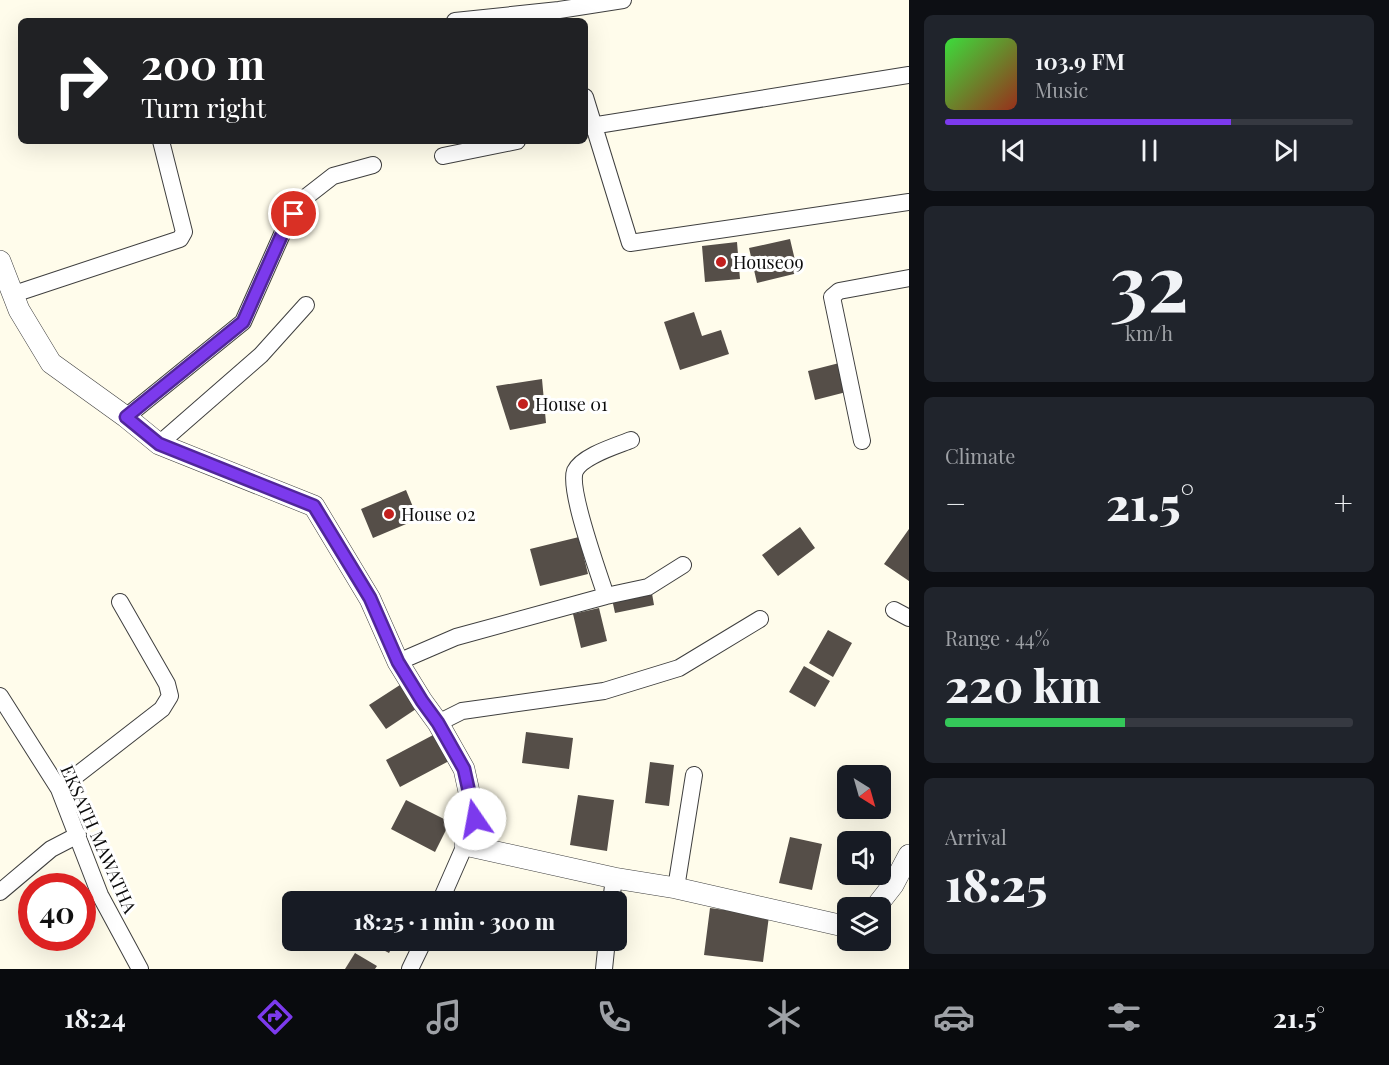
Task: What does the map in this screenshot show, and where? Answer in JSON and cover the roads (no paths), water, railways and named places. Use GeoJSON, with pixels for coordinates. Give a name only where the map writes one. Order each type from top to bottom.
{"type":"FeatureCollection","features":[{"type":"Feature","properties":{"kind":"street"},"geometry":{"type":"LineString","coordinates":[[518,18],[560,16],[623,0]]}},
{"type":"Feature","properties":{"kind":"street"},"geometry":{"type":"LineString","coordinates":[[909,75],[589,126],[630,243],[909,202]]}},
{"type":"Feature","properties":{"kind":"street"},"geometry":{"type":"LineString","coordinates":[[14,294],[180,239],[184,232],[162,144]]}},
{"type":"Feature","properties":{"kind":"street"},"geometry":{"type":"LineString","coordinates":[[443,156],[502,144]]}},
{"type":"Feature","properties":{"kind":"street"},"geometry":{"type":"LineString","coordinates":[[126,417],[243,322],[283,232],[306,197],[333,176],[373,165]]}},
{"type":"Feature","properties":{"kind":"street"},"geometry":{"type":"LineString","coordinates":[[0,261],[19,310],[51,363],[126,417],[159,444],[314,506],[370,598],[398,662],[438,723],[464,769],[475,819],[445,891]]}},
{"type":"Feature","properties":{"kind":"street"},"geometry":{"type":"LineString","coordinates":[[862,441],[832,297],[839,291],[909,278]]}},
{"type":"Feature","properties":{"kind":"street"},"geometry":{"type":"LineString","coordinates":[[159,444],[261,355],[306,305]]}},
{"type":"Feature","properties":{"kind":"street"},"geometry":{"type":"LineString","coordinates":[[606,596],[574,491],[575,471],[587,458],[631,440]]}},
{"type":"Feature","properties":{"kind":"street"},"geometry":{"type":"LineString","coordinates":[[398,662],[456,637],[606,596],[648,587],[683,565]]}},
{"type":"Feature","properties":{"kind":"street"},"geometry":{"type":"LineString","coordinates":[[59,789],[162,709],[170,696],[167,684],[120,602]]}},
{"type":"Feature","properties":{"kind":"street"},"geometry":{"type":"LineString","coordinates":[[894,610],[909,618]]}},
{"type":"Feature","properties":{"kind":"street"},"geometry":{"type":"LineString","coordinates":[[438,723],[462,711],[604,691],[679,668],[760,619]]}},
{"type":"Feature","properties":{"kind":"street","name":"EKSATH MAWATHA"},"geometry":{"type":"LineString","coordinates":[[0,696],[59,789],[100,895],[140,969]]}},
{"type":"Feature","properties":{"kind":"street"},"geometry":{"type":"LineString","coordinates":[[676,888],[694,775]]}},
{"type":"Feature","properties":{"kind":"street"},"geometry":{"type":"LineString","coordinates":[[0,892],[51,849],[78,835]]}},
{"type":"Feature","properties":{"kind":"street"},"geometry":{"type":"LineString","coordinates":[[465,845],[614,878],[676,888],[837,925]]}},
{"type":"Feature","properties":{"kind":"street"},"geometry":{"type":"LineString","coordinates":[[884,897],[893,885],[909,855]]}},
{"type":"Feature","properties":{"kind":"street"},"geometry":{"type":"LineString","coordinates":[[612,891],[614,878]]}},
{"type":"Feature","properties":{"kind":"street"},"geometry":{"type":"LineString","coordinates":[[410,969],[418,951]]}},
{"type":"Feature","properties":{"kind":"street"},"geometry":{"type":"LineString","coordinates":[[604,969],[606,951]]}},
{"type":"Feature","properties":{"kind":"place","name":"House09"},"geometry":{"type":"Point","coordinates":[721,262]}},
{"type":"Feature","properties":{"kind":"place","name":"House 01"},"geometry":{"type":"Point","coordinates":[523,404]}},
{"type":"Feature","properties":{"kind":"place","name":"House 02"},"geometry":{"type":"Point","coordinates":[389,514]}}]}
